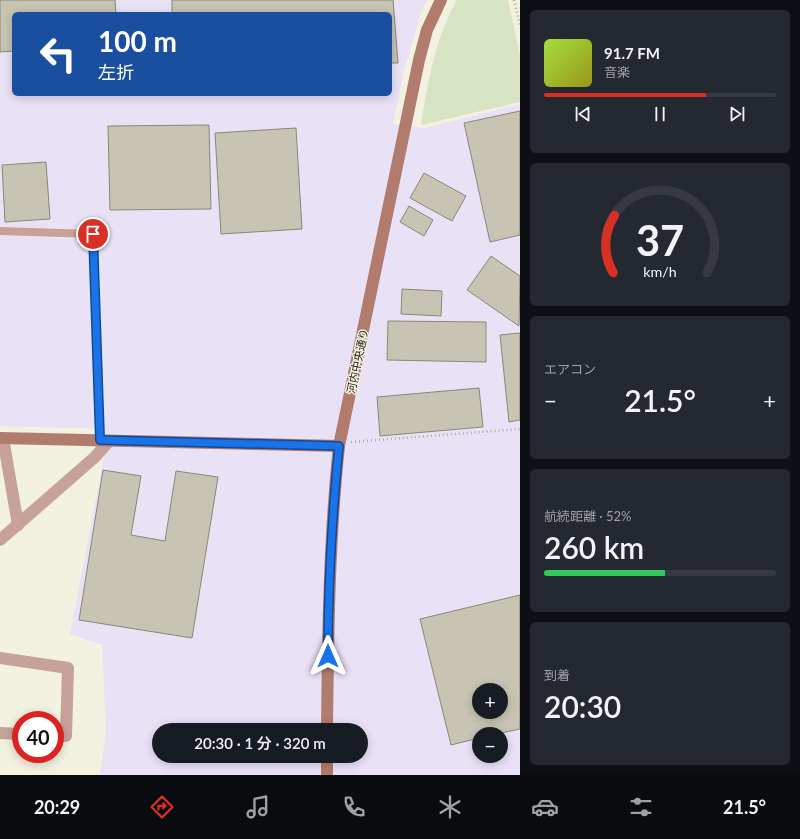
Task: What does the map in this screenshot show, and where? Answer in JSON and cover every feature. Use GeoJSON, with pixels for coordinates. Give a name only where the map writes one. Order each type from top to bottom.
{"type":"FeatureCollection","features":[{"type":"Feature","properties":{"kind":"street","name":"河内中央通り"},"geometry":{"type":"LineString","coordinates":[[327,723],[328,601],[333,503],[339,446],[419,60],[427,30],[441,0]]}},
{"type":"Feature","properties":{"kind":"street"},"geometry":{"type":"LineString","coordinates":[[18,525],[2,438],[339,446]]}},
{"type":"Feature","properties":{"kind":"street"},"geometry":{"type":"LineString","coordinates":[[0,540],[95,457],[104,440]]}},
{"type":"Feature","properties":{"kind":"street"},"geometry":{"type":"LineString","coordinates":[[0,658],[68,668],[66,736],[64,736]]}},
{"type":"Feature","properties":{"kind":"street"},"geometry":{"type":"LineString","coordinates":[[0,733],[12,734]]}},
{"type":"Feature","properties":{"kind":"street"},"geometry":{"type":"LineString","coordinates":[[327,763],[327,775]]}},
{"type":"Feature","properties":{"kind":"lane"},"geometry":{"type":"LineString","coordinates":[[0,231],[93,234],[104,440]]}},
{"type":"Feature","properties":{"kind":"path"},"geometry":{"type":"LineString","coordinates":[[514,0],[520,26]]}},
{"type":"Feature","properties":{"kind":"path"},"geometry":{"type":"LineString","coordinates":[[342,431],[352,433],[351,442],[520,429]]}},
{"type":"Feature","properties":{"kind":"shaded area"},"geometry":{"type":"Polygon","coordinates":[[[0,0],[427,0],[422,10],[405,67],[393,124],[424,128],[520,104],[520,775],[100,775],[106,731],[102,645],[70,634],[104,456],[105,429],[0,426],[0,0]]]}},
{"type":"Feature","properties":{"kind":"green space"},"geometry":{"type":"Polygon","coordinates":[[[457,0],[508,0],[520,55],[520,102],[421,125],[433,61],[443,30],[457,0]]]}},
{"type":"Feature","properties":{"kind":"building"},"geometry":{"type":"Polygon","coordinates":[[[0,0],[115,0],[116,12],[12,12],[12,51],[0,52],[0,0]]]}},
{"type":"Feature","properties":{"kind":"building"},"geometry":{"type":"Polygon","coordinates":[[[172,0],[393,0],[398,63],[392,63],[392,12],[172,12],[172,0]]]}},
{"type":"Feature","properties":{"kind":"building"},"geometry":{"type":"Polygon","coordinates":[[[520,111],[520,235],[490,242],[464,123],[520,111]]]}},
{"type":"Feature","properties":{"kind":"building"},"geometry":{"type":"Polygon","coordinates":[[[209,125],[211,209],[110,210],[108,126],[209,125]]]}},
{"type":"Feature","properties":{"kind":"building"},"geometry":{"type":"Polygon","coordinates":[[[296,128],[302,229],[221,234],[215,133],[296,128]]]}},
{"type":"Feature","properties":{"kind":"building"},"geometry":{"type":"Polygon","coordinates":[[[46,162],[50,219],[5,222],[2,165],[46,162]]]}},
{"type":"Feature","properties":{"kind":"building"},"geometry":{"type":"Polygon","coordinates":[[[424,173],[466,196],[452,221],[410,198],[424,173]]]}},
{"type":"Feature","properties":{"kind":"building"},"geometry":{"type":"Polygon","coordinates":[[[409,206],[433,220],[424,236],[400,222],[409,206]]]}},
{"type":"Feature","properties":{"kind":"building"},"geometry":{"type":"Polygon","coordinates":[[[491,256],[520,276],[519,326],[467,290],[491,256]]]}},
{"type":"Feature","properties":{"kind":"building"},"geometry":{"type":"Polygon","coordinates":[[[402,289],[442,291],[441,316],[401,314],[402,289]]]}},
{"type":"Feature","properties":{"kind":"building"},"geometry":{"type":"Polygon","coordinates":[[[388,321],[486,322],[486,362],[387,360],[388,321]]]}},
{"type":"Feature","properties":{"kind":"building"},"geometry":{"type":"Polygon","coordinates":[[[520,333],[520,420],[509,422],[500,335],[520,333]]]}},
{"type":"Feature","properties":{"kind":"building"},"geometry":{"type":"Polygon","coordinates":[[[479,388],[483,427],[380,436],[377,397],[479,388]]]}},
{"type":"Feature","properties":{"kind":"building"},"geometry":{"type":"Polygon","coordinates":[[[103,470],[141,476],[131,535],[165,541],[176,471],[218,477],[192,638],[79,620],[103,470]]]}},
{"type":"Feature","properties":{"kind":"building"},"geometry":{"type":"Polygon","coordinates":[[[520,595],[520,729],[508,732],[508,727],[472,727],[472,740],[451,745],[420,619],[520,595]]]}},
{"type":"Feature","properties":{"kind":"route"},"geometry":{"type":"LineString","coordinates":[[93,234],[100,440],[339,446],[333,503],[328,601],[328,656]]}}]}
